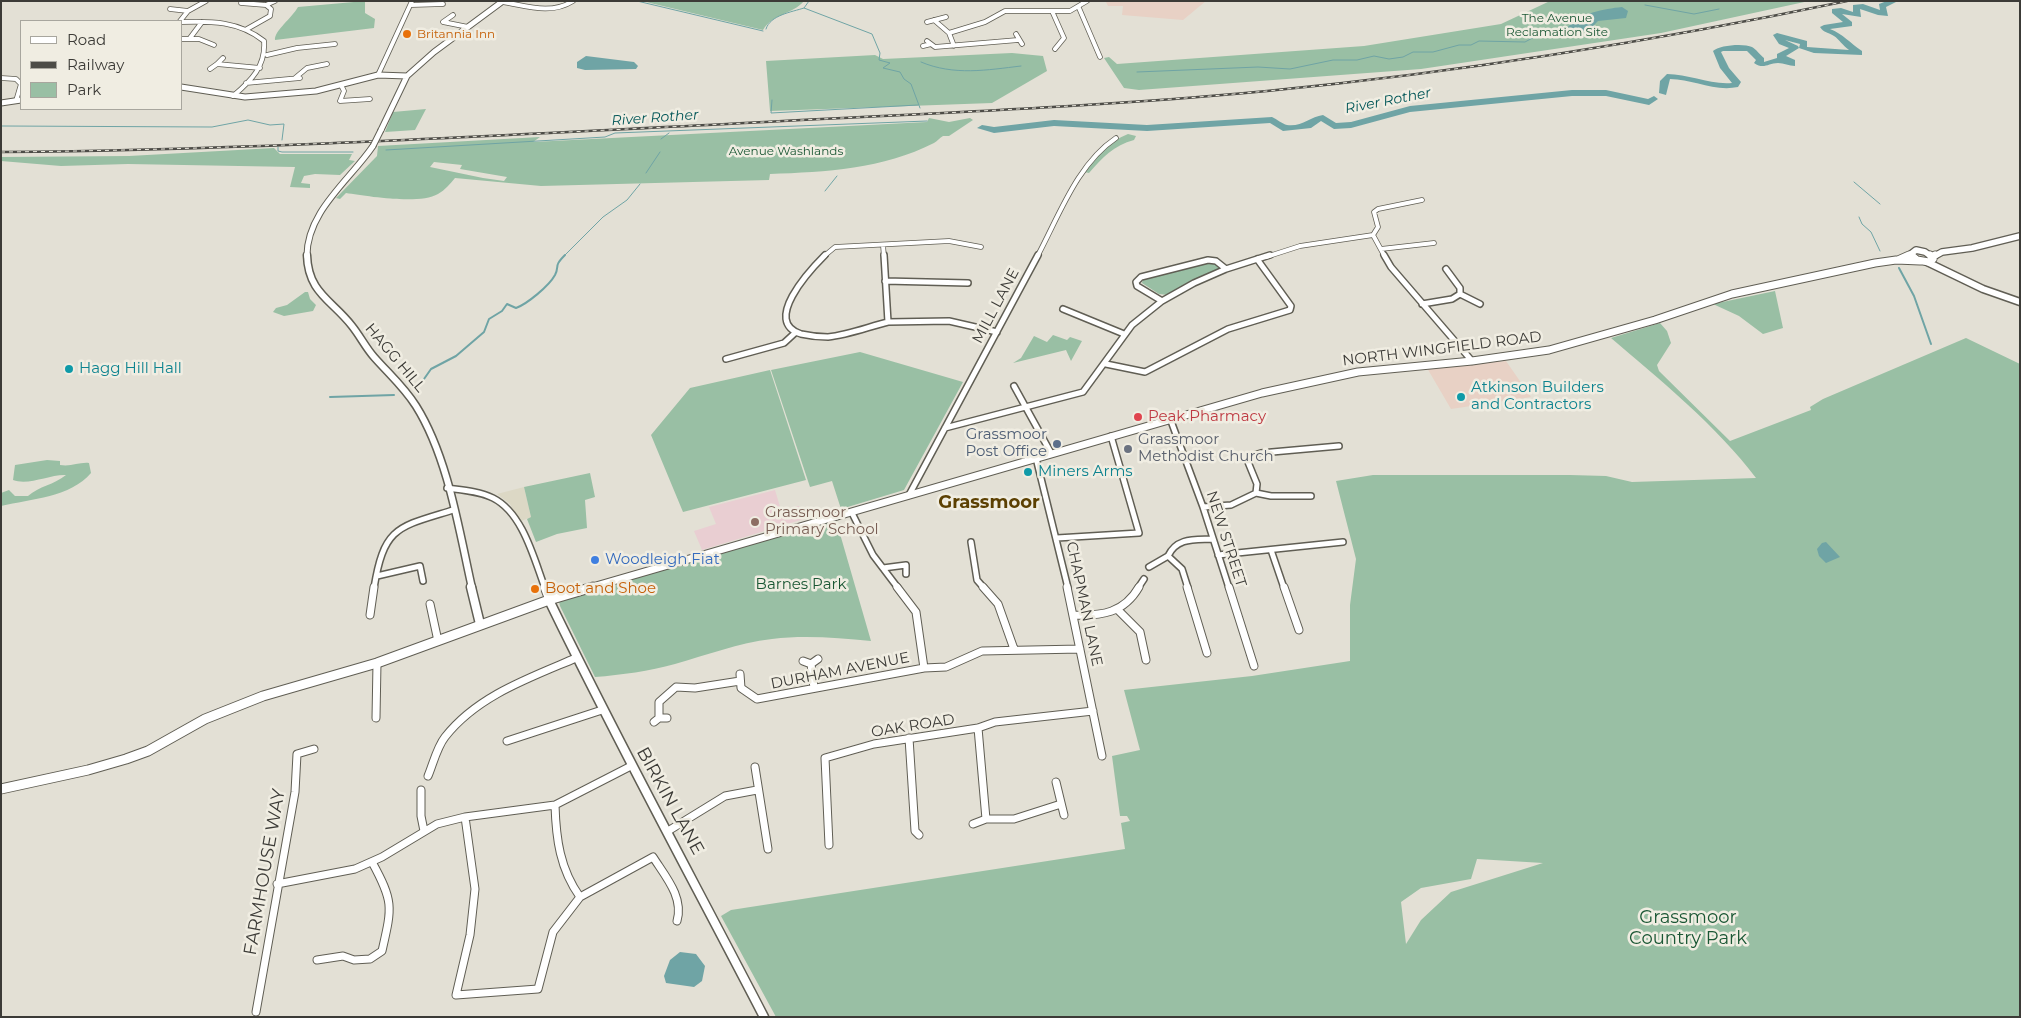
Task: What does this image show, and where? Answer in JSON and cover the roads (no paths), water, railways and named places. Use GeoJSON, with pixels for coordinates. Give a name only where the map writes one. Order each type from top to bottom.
{"type":"FeatureCollection","features":[{"type":"Feature","properties":{"kind":"main road"},"geometry":{"type":"LineString","coordinates":[[1922,250],[1942,252],[1972,248],[2020,236]]}},
{"type":"Feature","properties":{"kind":"main road","name":"NORTH WINGFIELD ROAD"},"geometry":{"type":"LineString","coordinates":[[480,624],[549,600],[852,513],[1051,453],[1171,421],[1262,393],[1331,376],[1417,364],[1472,361],[1549,350],[1655,320],[1732,294],[1896,260],[1911,254],[1913,250],[1922,250]]}},
{"type":"Feature","properties":{"kind":"main road"},"geometry":{"type":"LineString","coordinates":[[1922,250],[1928,260]]}},
{"type":"Feature","properties":{"kind":"main road"},"geometry":{"type":"LineString","coordinates":[[1911,254],[1928,260],[1942,252]]}},
{"type":"Feature","properties":{"kind":"main road","name":"NORTH WINGFIELD ROAD"},"geometry":{"type":"LineString","coordinates":[[1896,260],[1928,260]]}},
{"type":"Feature","properties":{"kind":"main road"},"geometry":{"type":"LineString","coordinates":[[1,789],[88,770],[148,751],[212,716],[294,686],[377,663],[480,624]]}},
{"type":"Feature","properties":{"kind":"street"},"geometry":{"type":"LineString","coordinates":[[181,20],[188,11],[206,1]]}},
{"type":"Feature","properties":{"kind":"street"},"geometry":{"type":"LineString","coordinates":[[266,5],[275,1]]}},
{"type":"Feature","properties":{"kind":"street"},"geometry":{"type":"LineString","coordinates":[[182,87],[233,96],[316,91],[378,75],[407,76],[468,27],[503,2],[556,10],[565,8],[573,1]]}},
{"type":"Feature","properties":{"kind":"street"},"geometry":{"type":"LineString","coordinates":[[949,33],[985,22],[1005,11],[1070,11],[1079,8],[1088,1]]}},
{"type":"Feature","properties":{"kind":"street"},"geometry":{"type":"LineString","coordinates":[[242,3],[266,5],[271,9],[270,16],[247,28]]}},
{"type":"Feature","properties":{"kind":"street"},"geometry":{"type":"LineString","coordinates":[[378,75],[412,3],[443,4]]}},
{"type":"Feature","properties":{"kind":"street"},"geometry":{"type":"LineString","coordinates":[[1079,8],[1100,57]]}},
{"type":"Feature","properties":{"kind":"street"},"geometry":{"type":"LineString","coordinates":[[170,9],[188,11]]}},
{"type":"Feature","properties":{"kind":"street"},"geometry":{"type":"LineString","coordinates":[[1052,12],[1053,18],[1062,31],[1064,38],[1055,49]]}},
{"type":"Feature","properties":{"kind":"street"},"geometry":{"type":"LineString","coordinates":[[453,15],[443,22],[468,27]]}},
{"type":"Feature","properties":{"kind":"street"},"geometry":{"type":"LineString","coordinates":[[927,22],[946,17]]}},
{"type":"Feature","properties":{"kind":"street"},"geometry":{"type":"LineString","coordinates":[[934,20],[949,33],[954,46]]}},
{"type":"Feature","properties":{"kind":"street"},"geometry":{"type":"LineString","coordinates":[[182,22],[225,23],[247,28],[264,41],[266,55],[260,68],[233,96]]}},
{"type":"Feature","properties":{"kind":"street"},"geometry":{"type":"LineString","coordinates":[[190,38],[202,22]]}},
{"type":"Feature","properties":{"kind":"street"},"geometry":{"type":"LineString","coordinates":[[927,40],[935,46],[1020,42],[1016,34]]}},
{"type":"Feature","properties":{"kind":"street"},"geometry":{"type":"LineString","coordinates":[[182,38],[208,41],[214,45]]}},
{"type":"Feature","properties":{"kind":"street"},"geometry":{"type":"LineString","coordinates":[[1062,42],[1070,43]]}},
{"type":"Feature","properties":{"kind":"street"},"geometry":{"type":"LineString","coordinates":[[266,55],[297,48],[335,44]]}},
{"type":"Feature","properties":{"kind":"street"},"geometry":{"type":"LineString","coordinates":[[923,46],[931,44]]}},
{"type":"Feature","properties":{"kind":"street"},"geometry":{"type":"LineString","coordinates":[[210,69],[223,58]]}},
{"type":"Feature","properties":{"kind":"street"},"geometry":{"type":"LineString","coordinates":[[217,64],[260,68]]}},
{"type":"Feature","properties":{"kind":"street"},"geometry":{"type":"LineString","coordinates":[[246,84],[298,78],[307,68],[327,64]]}},
{"type":"Feature","properties":{"kind":"street","name":"HAGG HILL"},"geometry":{"type":"LineString","coordinates":[[407,76],[373,146],[320,210],[309,238],[307,270],[322,298],[344,316],[372,356],[401,384],[418,407],[447,488],[480,624]]}},
{"type":"Feature","properties":{"kind":"street"},"geometry":{"type":"LineString","coordinates":[[1,78],[20,82]]}},
{"type":"Feature","properties":{"kind":"street"},"geometry":{"type":"LineString","coordinates":[[341,85],[344,91],[340,101],[370,99]]}},
{"type":"Feature","properties":{"kind":"street"},"geometry":{"type":"LineString","coordinates":[[1,103],[18,101],[20,88]]}},
{"type":"Feature","properties":{"kind":"street","name":"MILL LANE"},"geometry":{"type":"LineString","coordinates":[[909,495],[1078,176],[1093,157],[1116,138]]}},
{"type":"Feature","properties":{"kind":"street"},"geometry":{"type":"LineString","coordinates":[[944,428],[1083,392],[1106,364],[1124,334],[1162,301],[1226,269],[1257,259],[1300,246],[1373,236],[1378,232],[1379,227],[1374,212],[1378,209],[1422,200]]}},
{"type":"Feature","properties":{"kind":"street"},"geometry":{"type":"LineString","coordinates":[[1373,236],[1391,267],[1472,361]]}},
{"type":"Feature","properties":{"kind":"street"},"geometry":{"type":"LineString","coordinates":[[981,247],[949,241],[836,246],[823,254],[784,308],[786,323],[796,332],[823,337],[888,322],[949,321],[997,332]]}},
{"type":"Feature","properties":{"kind":"street"},"geometry":{"type":"LineString","coordinates":[[1381,249],[1434,243]]}},
{"type":"Feature","properties":{"kind":"street"},"geometry":{"type":"LineString","coordinates":[[883,245],[884,304],[888,322]]}},
{"type":"Feature","properties":{"kind":"street"},"geometry":{"type":"LineString","coordinates":[[1106,364],[1145,372],[1228,329],[1290,310],[1291,306],[1266,268],[1257,259]]}},
{"type":"Feature","properties":{"kind":"street"},"geometry":{"type":"LineString","coordinates":[[1162,301],[1137,286],[1136,282],[1141,277],[1208,260],[1216,261],[1226,269]]}},
{"type":"Feature","properties":{"kind":"street"},"geometry":{"type":"LineString","coordinates":[[1928,260],[1983,289],[2020,302]]}},
{"type":"Feature","properties":{"kind":"street"},"geometry":{"type":"LineString","coordinates":[[1446,269],[1460,288],[1460,294]]}},
{"type":"Feature","properties":{"kind":"street"},"geometry":{"type":"LineString","coordinates":[[885,281],[968,283]]}},
{"type":"Feature","properties":{"kind":"street"},"geometry":{"type":"LineString","coordinates":[[1422,304],[1452,299],[1460,294]]}},
{"type":"Feature","properties":{"kind":"street"},"geometry":{"type":"LineString","coordinates":[[1460,294],[1480,304]]}},
{"type":"Feature","properties":{"kind":"street"},"geometry":{"type":"LineString","coordinates":[[1063,309],[1124,334]]}},
{"type":"Feature","properties":{"kind":"street"},"geometry":{"type":"LineString","coordinates":[[726,359],[784,343],[796,332]]}},
{"type":"Feature","properties":{"kind":"street"},"geometry":{"type":"LineString","coordinates":[[733,354],[739,356]]}},
{"type":"Feature","properties":{"kind":"street"},"geometry":{"type":"LineString","coordinates":[[1014,386],[1051,453]]}},
{"type":"Feature","properties":{"kind":"street","name":"NEW STREET"},"geometry":{"type":"LineString","coordinates":[[1171,421],[1203,507],[1254,666]]}},
{"type":"Feature","properties":{"kind":"street"},"geometry":{"type":"LineString","coordinates":[[1057,538],[1139,533],[1111,436]]}},
{"type":"Feature","properties":{"kind":"street"},"geometry":{"type":"LineString","coordinates":[[1256,494],[1256,484],[1248,462],[1251,456],[1261,453],[1339,446]]}},
{"type":"Feature","properties":{"kind":"street","name":"CHAPMAN LANE"},"geometry":{"type":"LineString","coordinates":[[1036,458],[1057,538],[1102,756]]}},
{"type":"Feature","properties":{"kind":"street"},"geometry":{"type":"LineString","coordinates":[[447,488],[463,490],[498,501],[510,512],[528,547],[549,600]]}},
{"type":"Feature","properties":{"kind":"street"},"geometry":{"type":"LineString","coordinates":[[1203,507],[1225,508],[1242,503],[1256,494],[1311,496]]}},
{"type":"Feature","properties":{"kind":"street"},"geometry":{"type":"LineString","coordinates":[[370,615],[384,545],[393,532],[408,524],[453,510]]}},
{"type":"Feature","properties":{"kind":"street"},"geometry":{"type":"LineString","coordinates":[[852,513],[862,536],[882,568],[916,612],[924,668]]}},
{"type":"Feature","properties":{"kind":"street"},"geometry":{"type":"LineString","coordinates":[[1149,567],[1168,556],[1171,547],[1177,542],[1213,539]]}},
{"type":"Feature","properties":{"kind":"street"},"geometry":{"type":"LineString","coordinates":[[971,542],[978,580],[998,604],[1014,649]]}},
{"type":"Feature","properties":{"kind":"street"},"geometry":{"type":"LineString","coordinates":[[1218,555],[1344,542]]}},
{"type":"Feature","properties":{"kind":"street"},"geometry":{"type":"LineString","coordinates":[[1271,550],[1299,630]]}},
{"type":"Feature","properties":{"kind":"street"},"geometry":{"type":"LineString","coordinates":[[1168,556],[1182,569],[1207,653]]}},
{"type":"Feature","properties":{"kind":"street"},"geometry":{"type":"LineString","coordinates":[[882,568],[906,565],[906,574]]}},
{"type":"Feature","properties":{"kind":"street"},"geometry":{"type":"LineString","coordinates":[[377,576],[420,566],[422,581]]}},
{"type":"Feature","properties":{"kind":"street"},"geometry":{"type":"LineString","coordinates":[[1074,615],[1098,617],[1112,614],[1129,602],[1144,579]]}},
{"type":"Feature","properties":{"kind":"street","name":"BIRKIN LANE"},"geometry":{"type":"LineString","coordinates":[[549,600],[602,710],[668,831],[764,1017]]}},
{"type":"Feature","properties":{"kind":"street"},"geometry":{"type":"LineString","coordinates":[[430,604],[438,641]]}},
{"type":"Feature","properties":{"kind":"street"},"geometry":{"type":"LineString","coordinates":[[1118,610],[1140,632],[1146,660]]}},
{"type":"Feature","properties":{"kind":"street","name":"DURHAM AVENUE"},"geometry":{"type":"LineString","coordinates":[[667,718],[656,720],[658,702],[676,687],[694,688],[740,677],[741,688],[757,699],[924,668],[946,667],[982,651],[1080,649]]}},
{"type":"Feature","properties":{"kind":"street"},"geometry":{"type":"LineString","coordinates":[[428,776],[444,738],[476,706],[516,684],[576,658]]}},
{"type":"Feature","properties":{"kind":"street"},"geometry":{"type":"LineString","coordinates":[[811,664],[818,659]]}},
{"type":"Feature","properties":{"kind":"street"},"geometry":{"type":"LineString","coordinates":[[803,661],[811,664]]}},
{"type":"Feature","properties":{"kind":"street"},"geometry":{"type":"LineString","coordinates":[[376,718],[377,663]]}},
{"type":"Feature","properties":{"kind":"street"},"geometry":{"type":"LineString","coordinates":[[811,664],[814,688]]}},
{"type":"Feature","properties":{"kind":"street"},"geometry":{"type":"LineString","coordinates":[[507,741],[602,710]]}},
{"type":"Feature","properties":{"kind":"street","name":"OAK ROAD"},"geometry":{"type":"LineString","coordinates":[[829,845],[825,758],[874,744],[978,728],[995,722],[1093,711]]}},
{"type":"Feature","properties":{"kind":"street"},"geometry":{"type":"LineString","coordinates":[[978,728],[986,820]]}},
{"type":"Feature","properties":{"kind":"street"},"geometry":{"type":"LineString","coordinates":[[909,738],[915,831],[919,835]]}},
{"type":"Feature","properties":{"kind":"street","name":"FARMHOUSE WAY"},"geometry":{"type":"LineString","coordinates":[[256,1012],[295,792],[297,754],[314,749]]}},
{"type":"Feature","properties":{"kind":"street"},"geometry":{"type":"LineString","coordinates":[[278,884],[355,869],[372,862],[437,824],[465,816],[555,804],[631,766]]}},
{"type":"Feature","properties":{"kind":"street"},"geometry":{"type":"LineString","coordinates":[[755,767],[757,790],[768,849]]}},
{"type":"Feature","properties":{"kind":"street"},"geometry":{"type":"LineString","coordinates":[[1056,782],[1064,815]]}},
{"type":"Feature","properties":{"kind":"street"},"geometry":{"type":"LineString","coordinates":[[421,790],[421,816],[424,831]]}},
{"type":"Feature","properties":{"kind":"street"},"geometry":{"type":"LineString","coordinates":[[668,831],[725,796],[757,790]]}},
{"type":"Feature","properties":{"kind":"street"},"geometry":{"type":"LineString","coordinates":[[555,804],[556,839],[563,867],[580,898]]}},
{"type":"Feature","properties":{"kind":"street"},"geometry":{"type":"LineString","coordinates":[[973,824],[986,820],[997,821],[1015,818],[1061,804]]}},
{"type":"Feature","properties":{"kind":"street"},"geometry":{"type":"LineString","coordinates":[[465,816],[475,889],[470,935],[456,995],[538,989],[553,932],[580,898],[653,857],[680,904],[680,914],[677,921]]}},
{"type":"Feature","properties":{"kind":"street"},"geometry":{"type":"LineString","coordinates":[[317,960],[343,956],[354,960],[370,959],[382,951],[390,916],[388,892],[372,862]]}},
{"type":"Feature","properties":{"kind":"water"},"geometry":{"type":"Polygon","coordinates":[[[1622,7],[1628,11],[1626,18],[1598,21],[1591,28],[1584,31],[1577,31],[1568,27],[1586,15],[1622,7]]]}},
{"type":"Feature","properties":{"kind":"water"},"geometry":{"type":"Polygon","coordinates":[[[586,56],[634,62],[638,66],[636,69],[585,70],[577,68],[577,62],[586,56]]]}},
{"type":"Feature","properties":{"kind":"water"},"geometry":{"type":"Polygon","coordinates":[[[1826,542],[1840,557],[1826,563],[1819,556],[1817,549],[1822,543],[1826,542]]]}},
{"type":"Feature","properties":{"kind":"water"},"geometry":{"type":"Polygon","coordinates":[[[680,952],[696,954],[705,966],[702,981],[694,987],[666,983],[664,976],[670,960],[680,952]]]}},
{"type":"Feature","properties":{"kind":"waterway"},"geometry":{"type":"LineString","coordinates":[[637,1],[763,31]]}},
{"type":"Feature","properties":{"kind":"waterway"},"geometry":{"type":"LineString","coordinates":[[804,8],[809,1]]}},
{"type":"Feature","properties":{"kind":"waterway","name":"River Rother"},"geometry":{"type":"LineString","coordinates":[[1663,93],[1664,81],[1667,77],[1684,78],[1709,84],[1735,85],[1737,82],[1727,72],[1717,51],[1721,48],[1749,49],[1761,60],[1758,63],[1764,65],[1776,60],[1792,64],[1792,62],[1780,56],[1795,48],[1782,42],[1777,35],[1804,43],[1803,48],[1814,51],[1859,53],[1843,42],[1839,35],[1826,30],[1824,27],[1849,24],[1835,11],[1858,15],[1856,7],[1860,6],[1885,14],[1882,6],[1894,1]]}},
{"type":"Feature","properties":{"kind":"waterway"},"geometry":{"type":"LineString","coordinates":[[1645,5],[1694,14],[1719,9]]}},
{"type":"Feature","properties":{"kind":"waterway"},"geometry":{"type":"LineString","coordinates":[[766,29],[768,24],[777,17],[804,8]]}},
{"type":"Feature","properties":{"kind":"waterway"},"geometry":{"type":"LineString","coordinates":[[804,8],[872,34],[880,53],[879,60],[890,63],[883,68],[900,72],[904,79],[911,84],[920,108]]}},
{"type":"Feature","properties":{"kind":"waterway"},"geometry":{"type":"LineString","coordinates":[[1137,72],[1258,67],[1290,69],[1333,60],[1357,60],[1374,56],[1389,59],[1403,57],[1413,52],[1433,52],[1459,45],[1471,45],[1479,41],[1525,42],[1538,35],[1562,33],[1569,28]]}},
{"type":"Feature","properties":{"kind":"waterway"},"geometry":{"type":"LineString","coordinates":[[921,62],[946,69],[971,71],[1021,66]]}},
{"type":"Feature","properties":{"kind":"waterway","name":"River Rother"},"geometry":{"type":"LineString","coordinates":[[982,128],[994,130],[1054,123],[1147,128],[1272,120],[1283,128],[1308,126],[1316,119],[1323,118],[1334,126],[1351,125],[1410,109],[1572,93],[1606,93],[1649,102],[1654,99]]}},
{"type":"Feature","properties":{"kind":"waterway"},"geometry":{"type":"LineString","coordinates":[[772,100],[771,113],[918,105]]}},
{"type":"Feature","properties":{"kind":"waterway","name":"River Rother"},"geometry":{"type":"LineString","coordinates":[[1,126],[212,127],[248,120],[270,125],[284,124],[282,140]]}},
{"type":"Feature","properties":{"kind":"waterway","name":"River Rother"},"geometry":{"type":"LineString","coordinates":[[386,150],[605,137],[615,133],[927,121]]}},
{"type":"Feature","properties":{"kind":"waterway"},"geometry":{"type":"LineString","coordinates":[[661,139],[669,133]]}},
{"type":"Feature","properties":{"kind":"waterway","name":"River Rother"},"geometry":{"type":"LineString","coordinates":[[278,147],[278,151],[282,152],[353,152]]}},
{"type":"Feature","properties":{"kind":"waterway"},"geometry":{"type":"LineString","coordinates":[[646,173],[660,152]]}},
{"type":"Feature","properties":{"kind":"waterway"},"geometry":{"type":"LineString","coordinates":[[825,191],[837,176]]}},
{"type":"Feature","properties":{"kind":"waterway"},"geometry":{"type":"LineString","coordinates":[[1854,182],[1880,204]]}},
{"type":"Feature","properties":{"kind":"waterway"},"geometry":{"type":"LineString","coordinates":[[413,387],[424,379],[431,369],[456,356],[484,332],[489,319],[502,311],[507,304],[516,308],[537,294],[555,275],[561,259],[603,217],[627,200],[640,184]]}},
{"type":"Feature","properties":{"kind":"waterway"},"geometry":{"type":"LineString","coordinates":[[1859,217],[1862,224],[1871,232],[1880,251]]}},
{"type":"Feature","properties":{"kind":"waterway"},"geometry":{"type":"LineString","coordinates":[[1899,268],[1914,296],[1931,344]]}},
{"type":"Feature","properties":{"kind":"waterway"},"geometry":{"type":"LineString","coordinates":[[330,397],[394,395]]}},
{"type":"Feature","properties":{"kind":"railway"},"geometry":{"type":"LineString","coordinates":[[1,152],[92,151],[455,138],[997,110],[1200,97],[1413,75],[1486,65],[1631,42],[1847,1]]}},
{"type":"Feature","properties":{"kind":"place","name":"Britannia Inn"},"geometry":{"type":"Point","coordinates":[407,34]}},
{"type":"Feature","properties":{"kind":"place","name":"Hagg Hill Hall"},"geometry":{"type":"Point","coordinates":[69,369]}},
{"type":"Feature","properties":{"kind":"place","name":"Atkinson Builders and Contractors"},"geometry":{"type":"Point","coordinates":[1461,397]}},
{"type":"Feature","properties":{"kind":"place","name":"Peak Pharmacy"},"geometry":{"type":"Point","coordinates":[1138,417]}},
{"type":"Feature","properties":{"kind":"place","name":"Grassmoor Post Office"},"geometry":{"type":"Point","coordinates":[1057,444]}},
{"type":"Feature","properties":{"kind":"place","name":"Grassmoor Methodist Church"},"geometry":{"type":"Point","coordinates":[1128,449]}},
{"type":"Feature","properties":{"kind":"place","name":"Miners Arms"},"geometry":{"type":"Point","coordinates":[1028,472]}},
{"type":"Feature","properties":{"kind":"place","name":"Grassmoor Primary School"},"geometry":{"type":"Point","coordinates":[755,522]}},
{"type":"Feature","properties":{"kind":"place","name":"Woodleigh Fiat"},"geometry":{"type":"Point","coordinates":[595,560]}},
{"type":"Feature","properties":{"kind":"place","name":"Boot and Shoe"},"geometry":{"type":"Point","coordinates":[535,589]}},
{"type":"Feature","properties":{"kind":"district","name":"Grassmoor"},"geometry":{"type":"Point","coordinates":[989,503]}},
{"type":"Feature","properties":{"kind":"park label","name":"The Avenue Reclamation Site"},"geometry":{"type":"Point","coordinates":[1557,25]}},
{"type":"Feature","properties":{"kind":"park label","name":"Avenue Washlands"},"geometry":{"type":"Point","coordinates":[786,151]}},
{"type":"Feature","properties":{"kind":"park label","name":"Barnes Park"},"geometry":{"type":"Point","coordinates":[801,585]}},
{"type":"Feature","properties":{"kind":"park label","name":"Grassmoor Country Park"},"geometry":{"type":"Point","coordinates":[1688,928]}}]}
